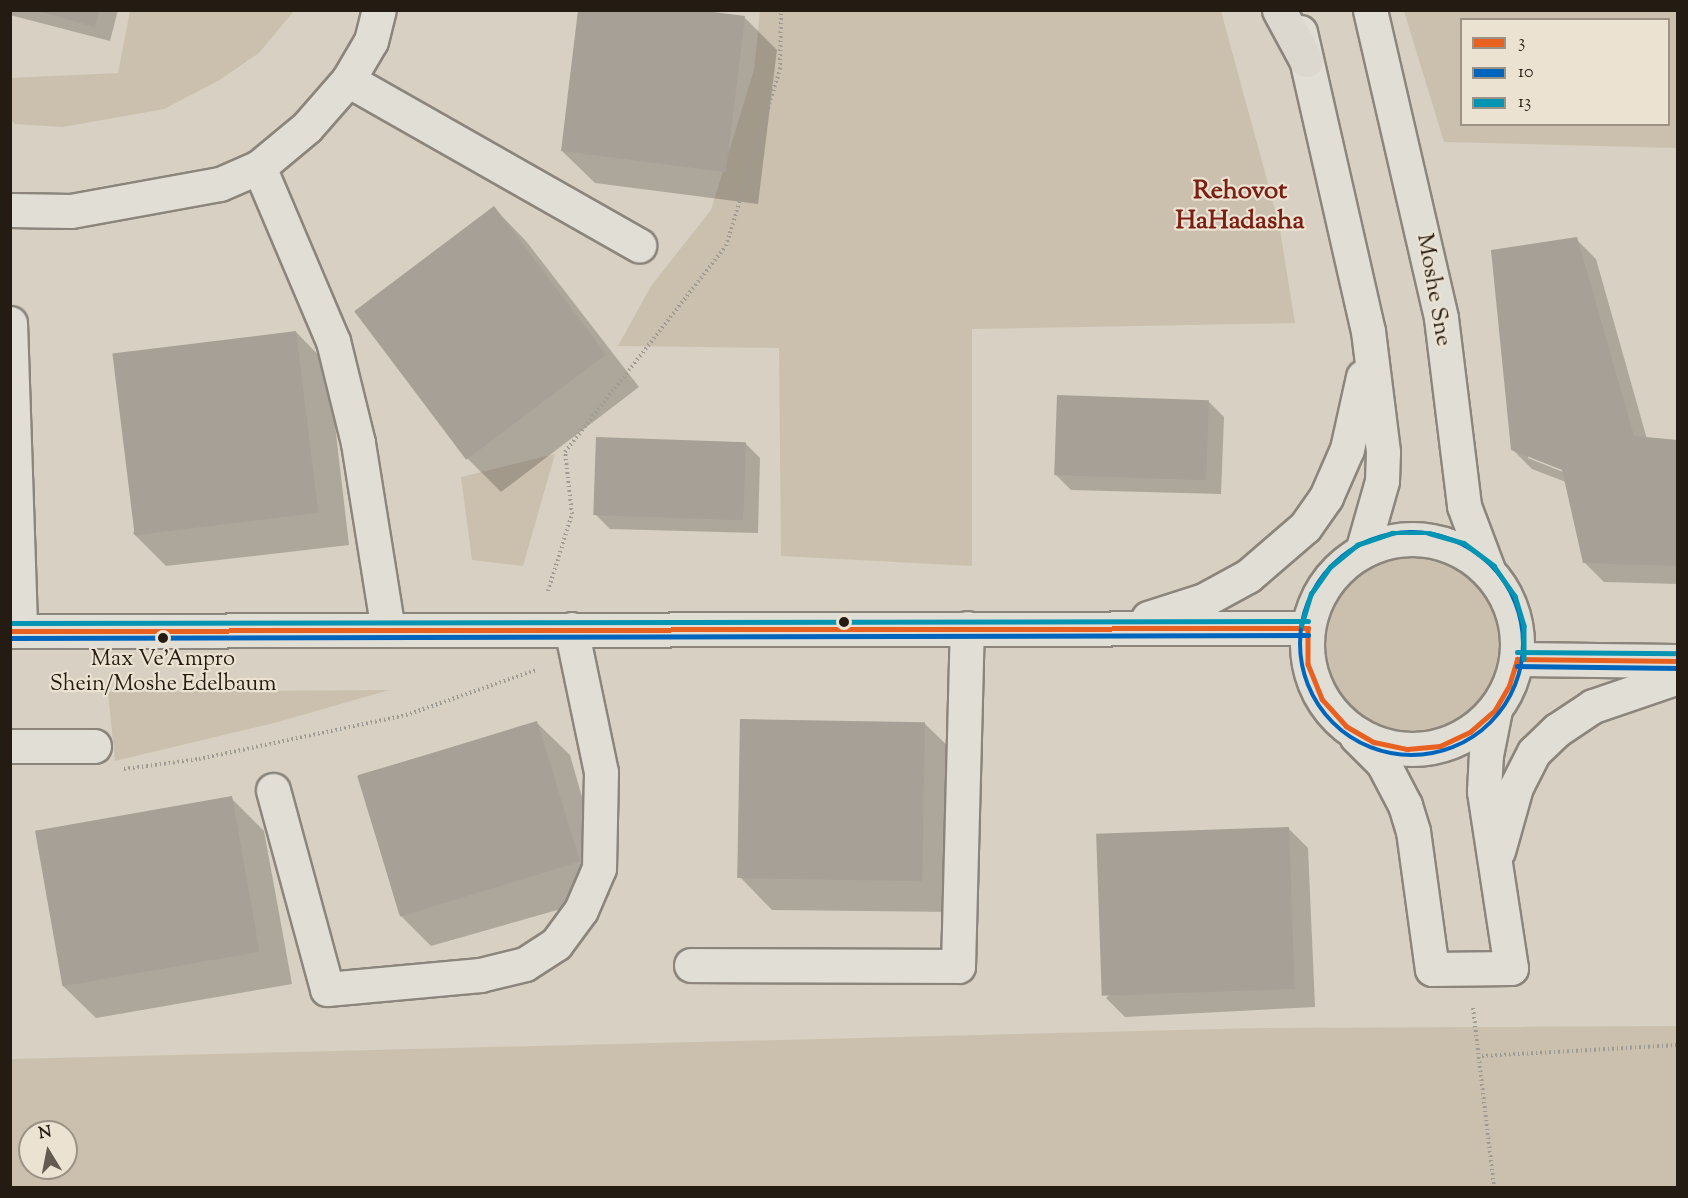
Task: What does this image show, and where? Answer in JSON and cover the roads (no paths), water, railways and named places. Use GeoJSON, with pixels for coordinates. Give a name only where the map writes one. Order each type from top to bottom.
{"type":"FeatureCollection","features":[{"type":"Feature","properties":{"kind":"main road"},"geometry":{"type":"LineString","coordinates":[[1279,10],[1306,60]]}},
{"type":"Feature","properties":{"kind":"street"},"geometry":{"type":"LineString","coordinates":[[10,210],[71,211],[220,184],[259,167],[308,127],[348,80],[371,41],[379,10]]}},
{"type":"Feature","properties":{"kind":"street"},"geometry":{"type":"LineString","coordinates":[[1293,10],[1368,330],[1383,452],[1382,481],[1362,551]]}},
{"type":"Feature","properties":{"kind":"street","name":"Moshe Sne"},"geometry":{"type":"LineString","coordinates":[[1370,10],[1441,318],[1464,506],[1488,570]]}},
{"type":"Feature","properties":{"kind":"street"},"geometry":{"type":"LineString","coordinates":[[348,80],[639,245]]}},
{"type":"Feature","properties":{"kind":"street"},"geometry":{"type":"LineString","coordinates":[[259,167],[333,341],[358,443],[388,630]]}},
{"type":"Feature","properties":{"kind":"street"},"geometry":{"type":"LineString","coordinates":[[10,323],[15,631],[536,629],[574,643],[967,628],[1308,628]]}},
{"type":"Feature","properties":{"kind":"street"},"geometry":{"type":"LineString","coordinates":[[1084,628],[1159,616],[1204,600],[1271,559],[1305,527],[1326,497],[1347,449],[1361,401],[1368,330]]}},
{"type":"Feature","properties":{"kind":"street"},"geometry":{"type":"LineString","coordinates":[[1346,726],[1374,742],[1407,749],[1440,746],[1470,732],[1495,710],[1509,686],[1517,658],[1517,627],[1508,598],[1488,570],[1461,550],[1428,540],[1394,540],[1362,551],[1336,571],[1318,597],[1308,628],[1308,664],[1318,690],[1346,726],[1383,763],[1405,805],[1413,831],[1432,969],[1510,968],[1484,791],[1486,755],[1495,710]]}},
{"type":"Feature","properties":{"kind":"street"},"geometry":{"type":"LineString","coordinates":[[691,965],[958,966],[967,628]]}},
{"type":"Feature","properties":{"kind":"street"},"geometry":{"type":"LineString","coordinates":[[273,790],[327,989],[480,975],[525,964],[556,944],[581,910],[598,868],[601,772],[574,643]]}},
{"type":"Feature","properties":{"kind":"street"},"geometry":{"type":"LineString","coordinates":[[1517,658],[1677,661]]}},
{"type":"Feature","properties":{"kind":"street"},"geometry":{"type":"LineString","coordinates":[[1495,862],[1516,787],[1534,752],[1557,730],[1593,706],[1677,677]]}},
{"type":"Feature","properties":{"kind":"street"},"geometry":{"type":"LineString","coordinates":[[10,746],[94,746]]}},
{"type":"Feature","properties":{"kind":"place","name":"Max Ve'Ampro Shein/Moshe Edelbaum"},"geometry":{"type":"Point","coordinates":[163,638]}},
{"type":"Feature","properties":{"kind":"district","name":"Rehovot HaHadasha"},"geometry":{"type":"Point","coordinates":[1240,206]}}]}
